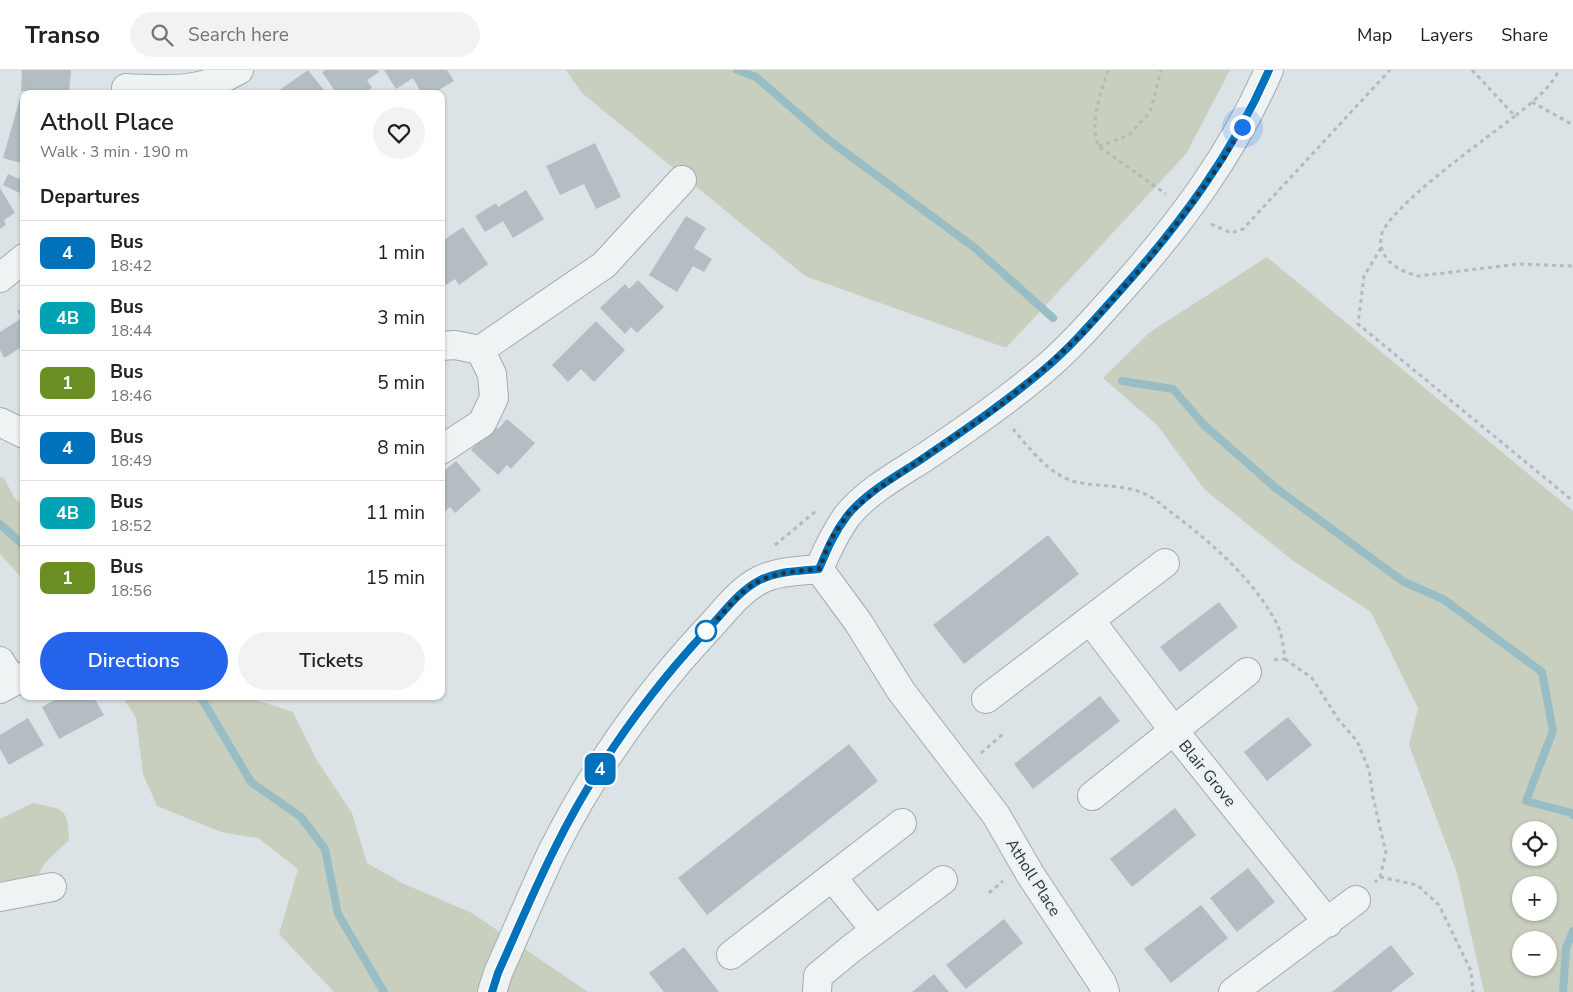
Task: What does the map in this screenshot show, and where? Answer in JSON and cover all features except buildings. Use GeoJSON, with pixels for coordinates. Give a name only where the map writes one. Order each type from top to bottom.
{"type":"FeatureCollection","features":[{"type":"Feature","properties":{"kind":"street"},"geometry":{"type":"LineString","coordinates":[[184,90],[221,80],[239,70]]}},
{"type":"Feature","properties":{"kind":"street"},"geometry":{"type":"LineString","coordinates":[[492,992],[498,973],[553,852],[586,791],[635,715],[685,654],[739,597],[760,580],[785,572],[819,569],[831,539],[848,514],[869,496],[997,408],[1043,370],[1084,332],[1149,259],[1194,201],[1222,161],[1247,118],[1269,70]]}},
{"type":"Feature","properties":{"kind":"street"},"geometry":{"type":"LineString","coordinates":[[126,84],[172,90]]}},
{"type":"Feature","properties":{"kind":"street"},"geometry":{"type":"LineString","coordinates":[[445,346],[455,345],[480,350],[604,265],[682,180]]}},
{"type":"Feature","properties":{"kind":"street"},"geometry":{"type":"LineString","coordinates":[[0,278],[20,261]]}},
{"type":"Feature","properties":{"kind":"street"},"geometry":{"type":"LineString","coordinates":[[445,447],[482,423],[494,398],[492,374],[480,350]]}},
{"type":"Feature","properties":{"kind":"street"},"geometry":{"type":"LineString","coordinates":[[0,422],[20,432]]}},
{"type":"Feature","properties":{"kind":"street"},"geometry":{"type":"LineString","coordinates":[[986,699],[1164,563]]}},
{"type":"Feature","properties":{"kind":"street","name":"Atholl Place"},"geometry":{"type":"LineString","coordinates":[[819,569],[858,622],[901,691],[996,815],[1030,874],[1102,983],[1105,992]]}},
{"type":"Feature","properties":{"kind":"street","name":"Blair Grove"},"geometry":{"type":"LineString","coordinates":[[1090,620],[1174,731],[1328,923]]}},
{"type":"Feature","properties":{"kind":"street"},"geometry":{"type":"LineString","coordinates":[[1092,796],[1247,672]]}},
{"type":"Feature","properties":{"kind":"street"},"geometry":{"type":"LineString","coordinates":[[731,955],[902,823]]}},
{"type":"Feature","properties":{"kind":"street"},"geometry":{"type":"LineString","coordinates":[[832,877],[875,930]]}},
{"type":"Feature","properties":{"kind":"street"},"geometry":{"type":"LineString","coordinates":[[817,992],[818,976],[875,930],[943,880]]}},
{"type":"Feature","properties":{"kind":"street"},"geometry":{"type":"LineString","coordinates":[[0,897],[52,887]]}},
{"type":"Feature","properties":{"kind":"street"},"geometry":{"type":"LineString","coordinates":[[1233,992],[1328,923],[1365,892]]}},
{"type":"Feature","properties":{"kind":"path"},"geometry":{"type":"LineString","coordinates":[[1108,70],[1099,98],[1094,134],[1098,146],[1169,196]]}},
{"type":"Feature","properties":{"kind":"path"},"geometry":{"type":"LineString","coordinates":[[1098,146],[1129,134],[1150,112],[1159,85],[1161,70]]}},
{"type":"Feature","properties":{"kind":"path"},"geometry":{"type":"LineString","coordinates":[[1211,224],[1231,234],[1243,230],[1272,201],[1390,70]]}},
{"type":"Feature","properties":{"kind":"path"},"geometry":{"type":"LineString","coordinates":[[1472,70],[1515,116]]}},
{"type":"Feature","properties":{"kind":"path"},"geometry":{"type":"LineString","coordinates":[[1559,70],[1555,79],[1532,102],[1474,149],[1452,163],[1391,217],[1381,236],[1382,248],[1388,262],[1404,273],[1419,276],[1518,264],[1573,266]]}},
{"type":"Feature","properties":{"kind":"path"},"geometry":{"type":"LineString","coordinates":[[1532,102],[1573,126]]}},
{"type":"Feature","properties":{"kind":"path"},"geometry":{"type":"LineString","coordinates":[[1382,248],[1364,276],[1358,324],[1573,501]]}},
{"type":"Feature","properties":{"kind":"path"},"geometry":{"type":"LineString","coordinates":[[1285,659],[1312,678],[1329,706],[1357,741],[1369,770],[1386,853],[1380,878],[1365,892]]}},
{"type":"Feature","properties":{"kind":"path"},"geometry":{"type":"LineString","coordinates":[[974,759],[1003,734]]}},
{"type":"Feature","properties":{"kind":"path"},"geometry":{"type":"LineString","coordinates":[[989,893],[1006,878]]}},
{"type":"Feature","properties":{"kind":"path"},"geometry":{"type":"LineString","coordinates":[[1380,878],[1417,885],[1438,905],[1470,971],[1473,992]]}},
{"type":"Feature","properties":{"kind":"green space"},"geometry":{"type":"Polygon","coordinates":[[[566,70],[1230,70],[1186,154],[1006,348],[805,276],[582,93],[566,70]]]}},
{"type":"Feature","properties":{"kind":"green space"},"geometry":{"type":"Polygon","coordinates":[[[1267,257],[1573,511],[1573,992],[1484,992],[1457,873],[1409,745],[1418,708],[1371,612],[1292,560],[1205,490],[1157,425],[1103,378],[1150,332],[1267,257]]]}},
{"type":"Feature","properties":{"kind":"green space"},"geometry":{"type":"Polygon","coordinates":[[[0,477],[4,478],[14,497],[20,503],[20,576],[0,554],[0,477]]]}},
{"type":"Feature","properties":{"kind":"green space"},"geometry":{"type":"Polygon","coordinates":[[[125,700],[256,700],[293,712],[316,759],[352,813],[367,863],[404,884],[472,913],[588,992],[334,992],[279,934],[298,869],[258,838],[221,832],[157,806],[143,774],[136,718],[125,700]]]}},
{"type":"Feature","properties":{"kind":"green space"},"geometry":{"type":"Polygon","coordinates":[[[33,803],[52,807],[62,812],[67,821],[69,840],[45,863],[36,879],[0,889],[0,819],[33,803]]]}},
{"type":"Feature","properties":{"kind":"waterway"},"geometry":{"type":"LineString","coordinates":[[737,70],[756,77],[830,141],[975,248],[1053,318]]}},
{"type":"Feature","properties":{"kind":"waterway"},"geometry":{"type":"LineString","coordinates":[[1122,381],[1173,389],[1204,425],[1277,489],[1404,582],[1443,599],[1542,672],[1553,731],[1526,801],[1572,813],[1573,815]]}},
{"type":"Feature","properties":{"kind":"waterway"},"geometry":{"type":"LineString","coordinates":[[0,524],[20,542]]}},
{"type":"Feature","properties":{"kind":"waterway"},"geometry":{"type":"LineString","coordinates":[[202,700],[251,782],[301,817],[325,849],[338,914],[384,992]]}},
{"type":"Feature","properties":{"kind":"waterway"},"geometry":{"type":"LineString","coordinates":[[1563,992],[1566,948],[1573,931]]}},
{"type":"Feature","properties":{"kind":"bus line","name":"4"},"geometry":{"type":"LineString","coordinates":[[492,992],[498,973],[553,852],[586,791],[635,715],[685,654],[739,597],[760,580],[785,572],[819,569],[831,539],[848,514],[876,490],[997,408],[1043,370],[1084,332],[1149,259],[1200,193],[1222,161],[1252,110],[1269,70]]}},
{"type":"Feature","properties":{"kind":"route"},"geometry":{"type":"LineString","coordinates":[[706,631],[739,597],[760,580],[785,572],[819,569],[831,539],[848,514],[876,490],[997,408],[1043,370],[1084,332],[1149,259],[1188,209],[1222,161],[1242,127]]}}]}
